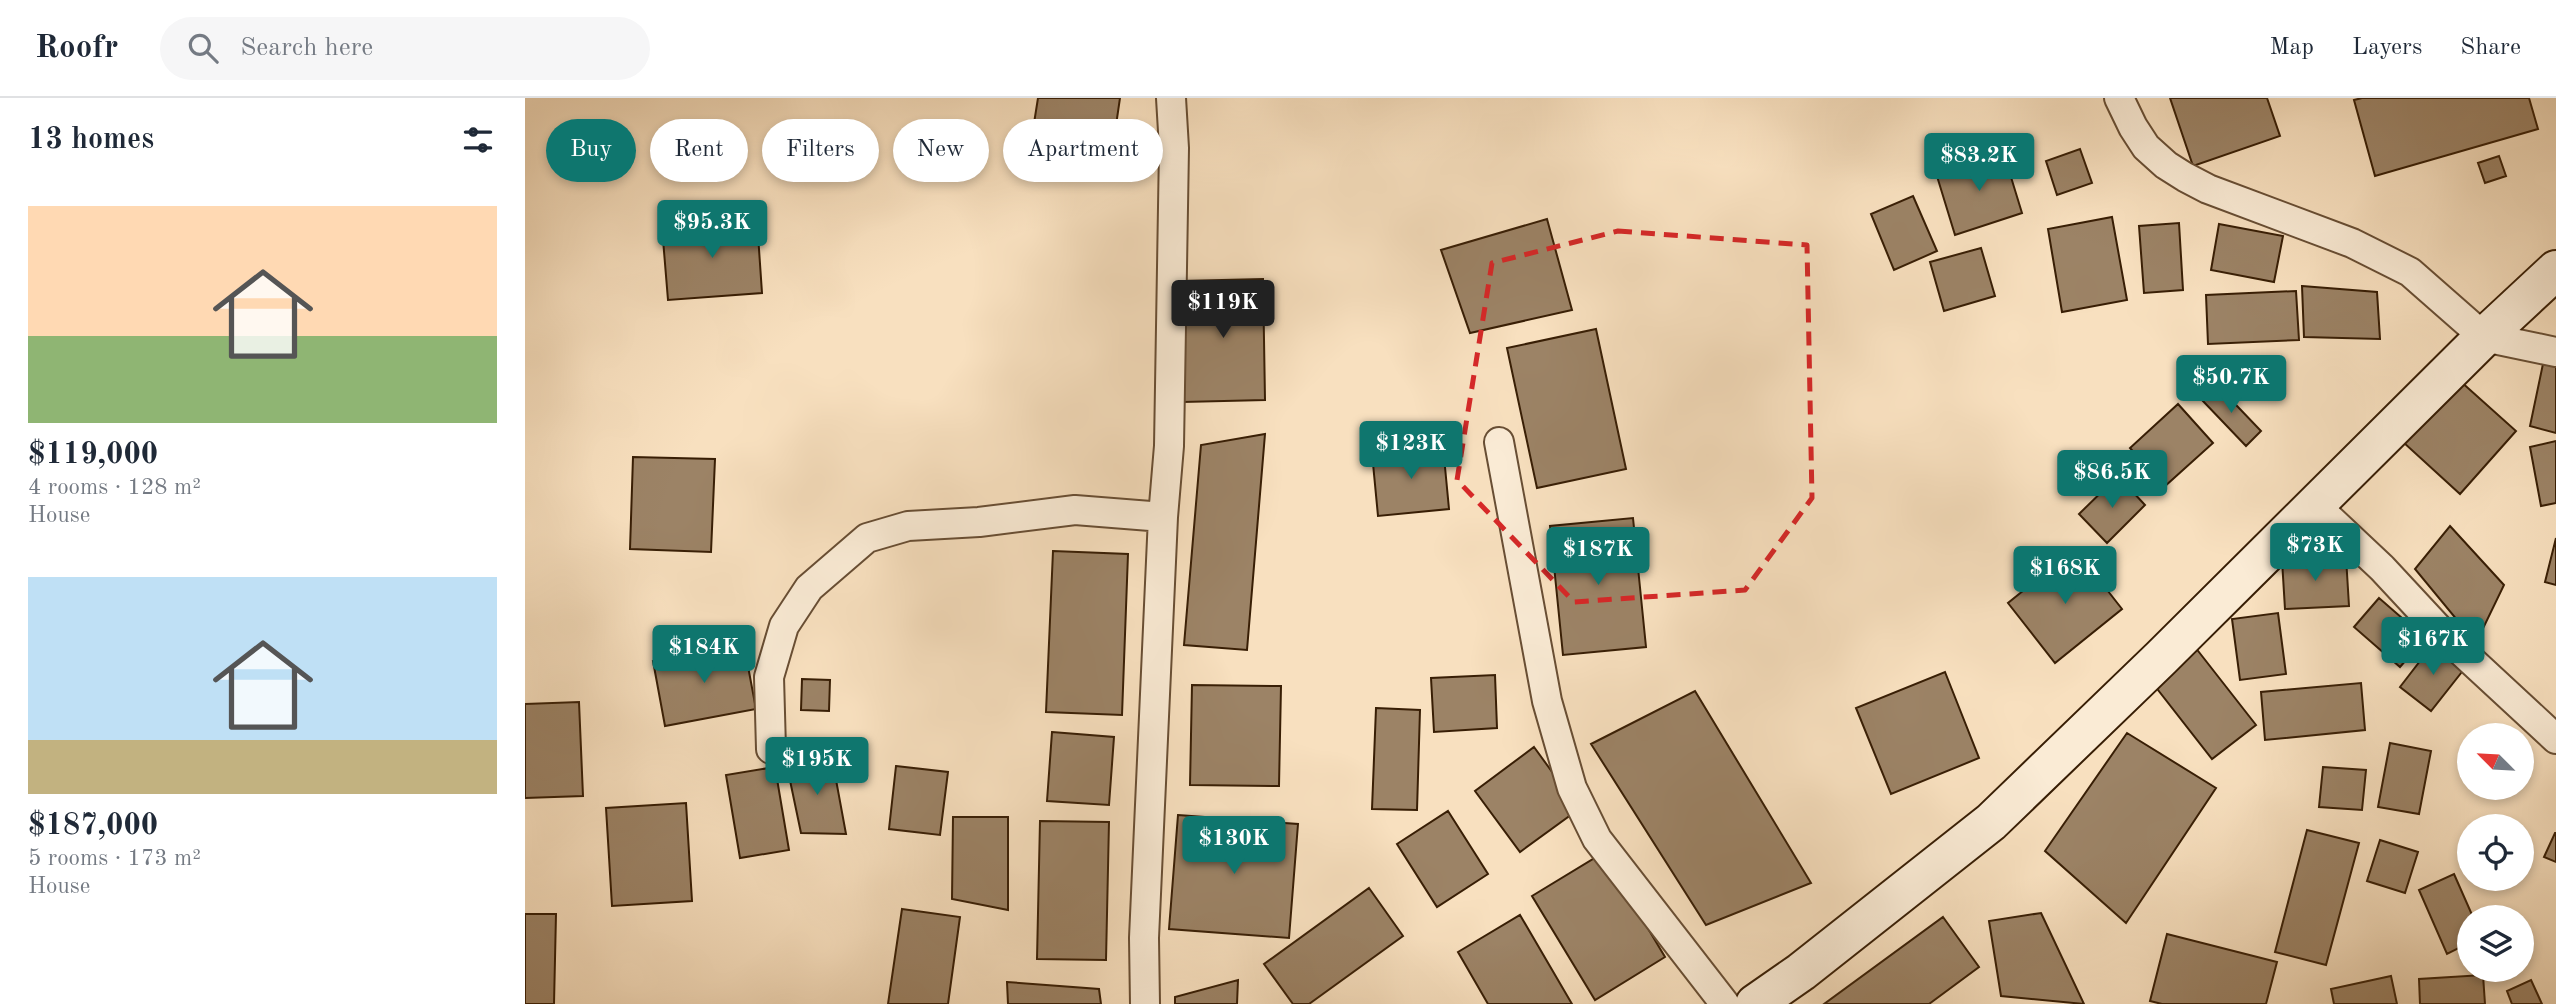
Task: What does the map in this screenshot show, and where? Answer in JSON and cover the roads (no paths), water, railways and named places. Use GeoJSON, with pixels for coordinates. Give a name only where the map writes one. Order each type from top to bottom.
{"type":"FeatureCollection","features":[{"type":"Feature","properties":{"kind":"main road"},"geometry":{"type":"LineString","coordinates":[[1755,1004],[1801,972],[1991,822],[2161,658],[2484,337],[2556,270]]}},
{"type":"Feature","properties":{"kind":"street"},"geometry":{"type":"LineString","coordinates":[[1145,1004],[1144,938],[1163,517],[1169,446],[1174,148],[1171,98]]}},
{"type":"Feature","properties":{"kind":"street"},"geometry":{"type":"LineString","coordinates":[[2119,98],[2133,127],[2147,147],[2166,165],[2185,177],[2209,189],[2352,243],[2410,272],[2484,337],[2556,352]]}},
{"type":"Feature","properties":{"kind":"street"},"geometry":{"type":"LineString","coordinates":[[1499,442],[1547,701],[1572,788],[1597,839],[1725,1004]]}},
{"type":"Feature","properties":{"kind":"street"},"geometry":{"type":"LineString","coordinates":[[2315,505],[2382,568],[2448,639],[2556,738]]}},
{"type":"Feature","properties":{"kind":"street"},"geometry":{"type":"LineString","coordinates":[[771,748],[769,677],[784,626],[809,588],[867,538],[908,526],[979,522],[1075,510],[1163,517]]}}]}
